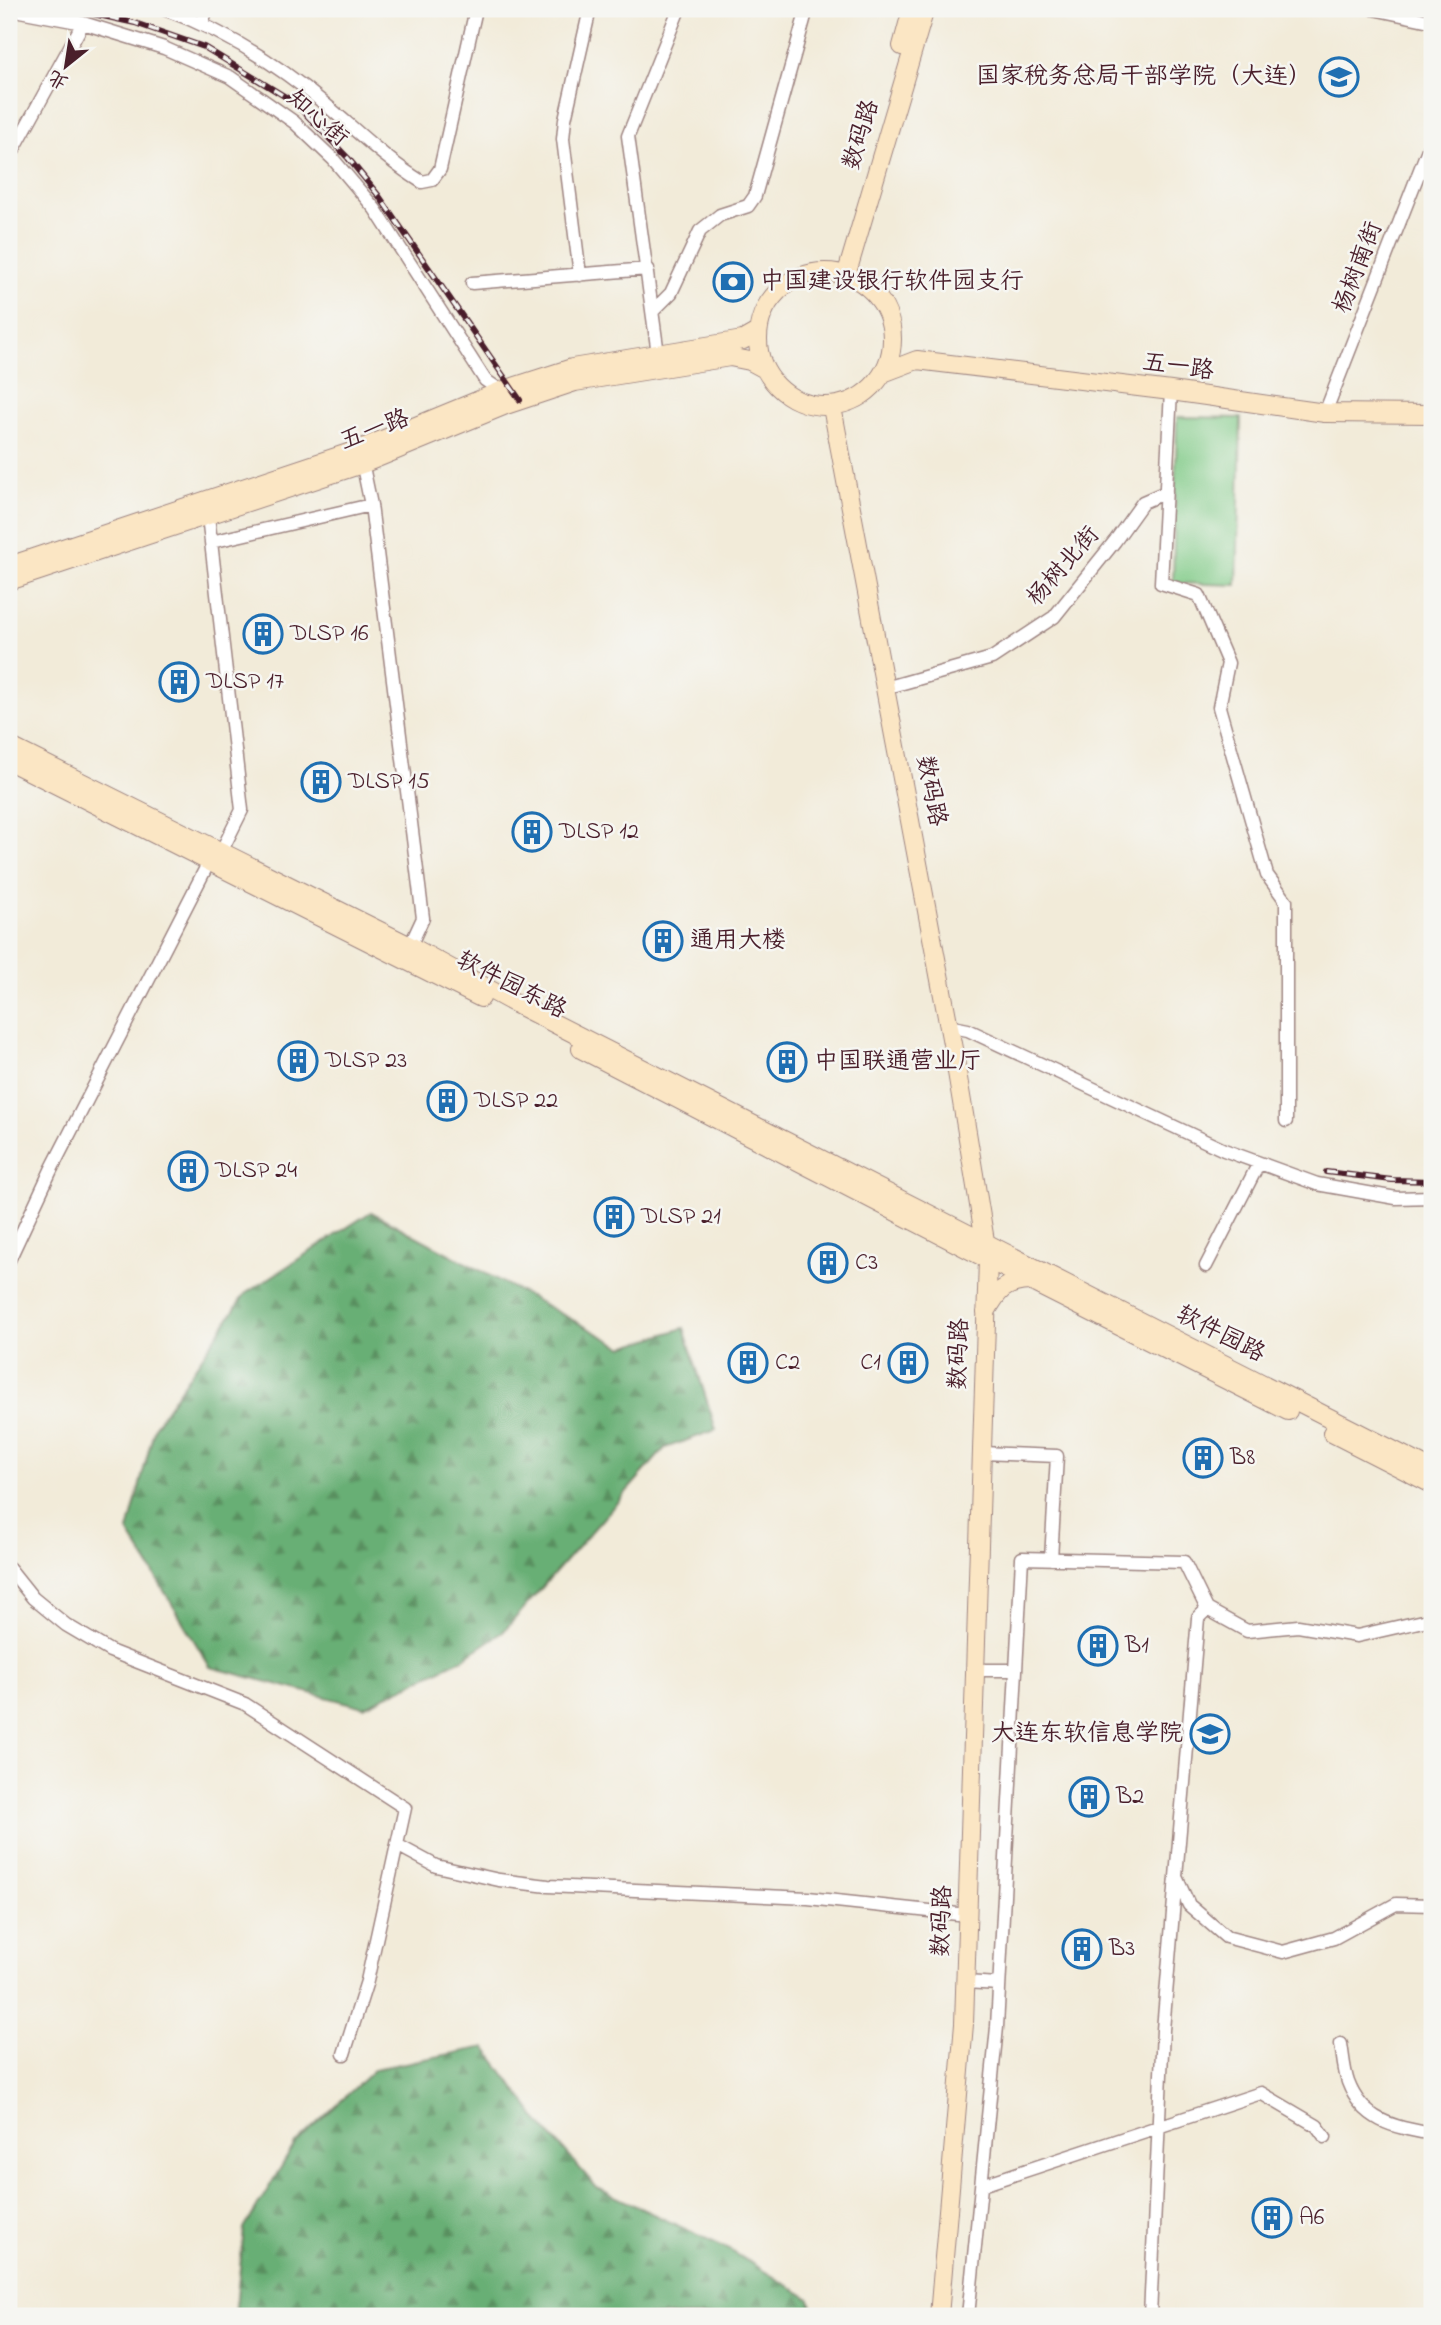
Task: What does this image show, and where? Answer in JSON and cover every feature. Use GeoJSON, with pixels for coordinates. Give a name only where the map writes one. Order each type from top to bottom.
{"type":"FeatureCollection","features":[{"type":"Feature","properties":{"kind":"main road","name":"数码路"},"geometry":{"type":"LineString","coordinates":[[841,274],[912,9]]}},
{"type":"Feature","properties":{"kind":"main road","name":"数码路"},"geometry":{"type":"LineString","coordinates":[[841,274],[925,9]]}},
{"type":"Feature","properties":{"kind":"main road"},"geometry":{"type":"LineString","coordinates":[[892,336],[891,352],[877,383],[864,395],[849,403],[832,407],[811,406],[792,398],[775,385],[763,368],[757,332],[764,309],[778,290],[798,277],[820,272],[841,274],[862,283],[877,296],[887,313],[896,347],[917,360]]}},
{"type":"Feature","properties":{"kind":"main road","name":"五一路"},"geometry":{"type":"LineString","coordinates":[[361,456],[501,391],[572,368],[743,340],[757,332]]}},
{"type":"Feature","properties":{"kind":"main road","name":"五一路"},"geometry":{"type":"LineString","coordinates":[[9,581],[575,382],[730,357],[750,361],[763,368]]}},
{"type":"Feature","properties":{"kind":"main road"},"geometry":{"type":"LineString","coordinates":[[883,373],[917,360]]}},
{"type":"Feature","properties":{"kind":"main road","name":"五一路"},"geometry":{"type":"LineString","coordinates":[[917,360],[1325,413],[1432,414]]}},
{"type":"Feature","properties":{"kind":"main road","name":"数码路"},"geometry":{"type":"LineString","coordinates":[[832,407],[948,1026],[987,1251],[964,2024],[939,2316]]}},
{"type":"Feature","properties":{"kind":"main road","name":"五一路"},"geometry":{"type":"LineString","coordinates":[[9,566],[209,509]]}},
{"type":"Feature","properties":{"kind":"main road","name":"软件园东路"},"geometry":{"type":"LineString","coordinates":[[9,746],[215,854],[416,965],[987,1251]]}},
{"type":"Feature","properties":{"kind":"main road","name":"软件园东路"},"geometry":{"type":"LineString","coordinates":[[9,761],[410,946],[516,1004],[953,1225],[987,1251]]}},
{"type":"Feature","properties":{"kind":"main road"},"geometry":{"type":"LineString","coordinates":[[953,1225],[966,1220],[979,1200]]}},
{"type":"Feature","properties":{"kind":"main road","name":"软件园路"},"geometry":{"type":"LineString","coordinates":[[987,1251],[1030,1281],[1432,1484]]}},
{"type":"Feature","properties":{"kind":"main road","name":"软件园路"},"geometry":{"type":"LineString","coordinates":[[987,1251],[1432,1470]]}},
{"type":"Feature","properties":{"kind":"main road"},"geometry":{"type":"LineString","coordinates":[[986,1312],[1004,1287],[1014,1282],[1030,1281]]}},
{"type":"Feature","properties":{"kind":"street","name":"知心街"},"geometry":{"type":"LineString","coordinates":[[9,9],[83,23],[164,48],[230,77],[294,122],[333,159],[374,209],[485,380],[501,391]]}},
{"type":"Feature","properties":{"kind":"street"},"geometry":{"type":"LineString","coordinates":[[164,9],[202,23],[260,56],[324,103],[388,160],[422,183],[432,180],[440,169],[476,9]]}},
{"type":"Feature","properties":{"kind":"street"},"geometry":{"type":"LineString","coordinates":[[202,23],[208,9]]}},
{"type":"Feature","properties":{"kind":"street"},"geometry":{"type":"LineString","coordinates":[[580,275],[563,139],[565,119],[590,9]]}},
{"type":"Feature","properties":{"kind":"street"},"geometry":{"type":"LineString","coordinates":[[658,354],[628,136],[678,9]]}},
{"type":"Feature","properties":{"kind":"street"},"geometry":{"type":"LineString","coordinates":[[653,311],[671,293],[700,231],[720,215],[748,206],[755,196],[807,9]]}},
{"type":"Feature","properties":{"kind":"street"},"geometry":{"type":"LineString","coordinates":[[1373,9],[1425,20]]}},
{"type":"Feature","properties":{"kind":"street"},"geometry":{"type":"LineString","coordinates":[[9,158],[83,23]]}},
{"type":"Feature","properties":{"kind":"street","name":"杨树南街"},"geometry":{"type":"LineString","coordinates":[[1325,413],[1432,139]]}},
{"type":"Feature","properties":{"kind":"street"},"geometry":{"type":"LineString","coordinates":[[471,283],[648,269]]}},
{"type":"Feature","properties":{"kind":"street"},"geometry":{"type":"LineString","coordinates":[[1171,391],[1160,583],[1199,595],[1228,663],[1219,707],[1267,875],[1286,901],[1286,1121]]}},
{"type":"Feature","properties":{"kind":"street"},"geometry":{"type":"LineString","coordinates":[[361,456],[371,505],[423,918],[410,946]]}},
{"type":"Feature","properties":{"kind":"street","name":"杨树北街"},"geometry":{"type":"LineString","coordinates":[[885,688],[992,658],[1054,617],[1143,502],[1166,492]]}},
{"type":"Feature","properties":{"kind":"street"},"geometry":{"type":"LineString","coordinates":[[211,542],[371,505]]}},
{"type":"Feature","properties":{"kind":"street"},"geometry":{"type":"LineString","coordinates":[[9,1260],[51,1170],[215,854],[242,810],[209,509]]}},
{"type":"Feature","properties":{"kind":"street"},"geometry":{"type":"LineString","coordinates":[[948,1026],[968,1030],[1224,1150],[1317,1184],[1396,1198],[1432,1197]]}},
{"type":"Feature","properties":{"kind":"street"},"geometry":{"type":"LineString","coordinates":[[1206,1266],[1259,1163]]}},
{"type":"Feature","properties":{"kind":"street"},"geometry":{"type":"LineString","coordinates":[[982,1453],[1057,1456],[1051,1559]]}},
{"type":"Feature","properties":{"kind":"street"},"geometry":{"type":"LineString","coordinates":[[968,2316],[999,1984],[1022,1558],[1184,1562],[1207,1609],[1247,1631],[1298,1626],[1357,1636],[1432,1619]]}},
{"type":"Feature","properties":{"kind":"street"},"geometry":{"type":"LineString","coordinates":[[9,1568],[33,1598],[66,1625],[110,1651],[244,1704],[405,1808],[367,1981],[344,2054]]}},
{"type":"Feature","properties":{"kind":"street"},"geometry":{"type":"LineString","coordinates":[[1150,2316],[1163,2030],[1198,1618],[1207,1609]]}},
{"type":"Feature","properties":{"kind":"street"},"geometry":{"type":"LineString","coordinates":[[975,1670],[1016,1670]]}},
{"type":"Feature","properties":{"kind":"street"},"geometry":{"type":"LineString","coordinates":[[397,1845],[436,1866],[499,1880],[548,1886],[808,1898],[967,1915]]}},
{"type":"Feature","properties":{"kind":"street"},"geometry":{"type":"LineString","coordinates":[[1177,1879],[1189,1905],[1226,1937],[1283,1952],[1334,1938],[1396,1905],[1432,1905]]}},
{"type":"Feature","properties":{"kind":"street"},"geometry":{"type":"LineString","coordinates":[[965,1982],[999,1984]]}},
{"type":"Feature","properties":{"kind":"street"},"geometry":{"type":"LineString","coordinates":[[1341,2044],[1348,2082],[1365,2111],[1392,2126],[1432,2134]]}},
{"type":"Feature","properties":{"kind":"street"},"geometry":{"type":"LineString","coordinates":[[982,2185],[1261,2093],[1317,2126],[1325,2137]]}},
{"type":"Feature","properties":{"kind":"green space"},"geometry":{"type":"Polygon","coordinates":[[[1177,417],[1241,418],[1237,585],[1173,583],[1177,417]]]}},
{"type":"Feature","properties":{"kind":"green space"},"geometry":{"type":"Polygon","coordinates":[[[371,1212],[623,1347],[684,1328],[716,1430],[665,1448],[503,1632],[464,1658],[364,1707],[210,1667],[128,1531],[155,1426],[245,1294],[371,1212]]]}},
{"type":"Feature","properties":{"kind":"green space"},"geometry":{"type":"Polygon","coordinates":[[[485,2047],[540,2123],[597,2188],[726,2248],[810,2299],[814,2316],[235,2316],[244,2229],[295,2144],[375,2069],[485,2047]]]}},
{"type":"Feature","properties":{"kind":"railway"},"geometry":{"type":"LineString","coordinates":[[71,9],[135,23],[204,47],[294,102],[348,158],[379,196],[520,400]]}},
{"type":"Feature","properties":{"kind":"railway"},"geometry":{"type":"LineString","coordinates":[[1326,1172],[1392,1180],[1432,1181]]}},
{"type":"Feature","properties":{"kind":"place","name":"国家税务总局干部学院（大连）"},"geometry":{"type":"Point","coordinates":[1339,77]}},
{"type":"Feature","properties":{"kind":"place","name":"中国建设银行软件园支行"},"geometry":{"type":"Point","coordinates":[733,282]}},
{"type":"Feature","properties":{"kind":"place","name":"DLSP 16"},"geometry":{"type":"Point","coordinates":[263,634]}},
{"type":"Feature","properties":{"kind":"place","name":"DLSP 17"},"geometry":{"type":"Point","coordinates":[179,682]}},
{"type":"Feature","properties":{"kind":"place","name":"DLSP 15"},"geometry":{"type":"Point","coordinates":[321,782]}},
{"type":"Feature","properties":{"kind":"place","name":"DLSP 12"},"geometry":{"type":"Point","coordinates":[532,832]}},
{"type":"Feature","properties":{"kind":"place","name":"通用大楼"},"geometry":{"type":"Point","coordinates":[663,941]}},
{"type":"Feature","properties":{"kind":"place","name":"DLSP 23"},"geometry":{"type":"Point","coordinates":[298,1061]}},
{"type":"Feature","properties":{"kind":"place","name":"中国联通营业厅"},"geometry":{"type":"Point","coordinates":[787,1062]}},
{"type":"Feature","properties":{"kind":"place","name":"DLSP 22"},"geometry":{"type":"Point","coordinates":[447,1101]}},
{"type":"Feature","properties":{"kind":"place","name":"DLSP 24"},"geometry":{"type":"Point","coordinates":[188,1171]}},
{"type":"Feature","properties":{"kind":"place","name":"DLSP 21"},"geometry":{"type":"Point","coordinates":[614,1217]}},
{"type":"Feature","properties":{"kind":"place","name":"C3"},"geometry":{"type":"Point","coordinates":[828,1263]}},
{"type":"Feature","properties":{"kind":"place","name":"C2"},"geometry":{"type":"Point","coordinates":[748,1363]}},
{"type":"Feature","properties":{"kind":"place","name":"C1"},"geometry":{"type":"Point","coordinates":[908,1363]}},
{"type":"Feature","properties":{"kind":"place","name":"B8"},"geometry":{"type":"Point","coordinates":[1203,1458]}},
{"type":"Feature","properties":{"kind":"place","name":"B1"},"geometry":{"type":"Point","coordinates":[1098,1646]}},
{"type":"Feature","properties":{"kind":"place","name":"大连东软信息学院"},"geometry":{"type":"Point","coordinates":[1210,1734]}},
{"type":"Feature","properties":{"kind":"place","name":"B2"},"geometry":{"type":"Point","coordinates":[1089,1797]}},
{"type":"Feature","properties":{"kind":"place","name":"B3"},"geometry":{"type":"Point","coordinates":[1082,1949]}},
{"type":"Feature","properties":{"kind":"place","name":"A6"},"geometry":{"type":"Point","coordinates":[1272,2218]}}]}
